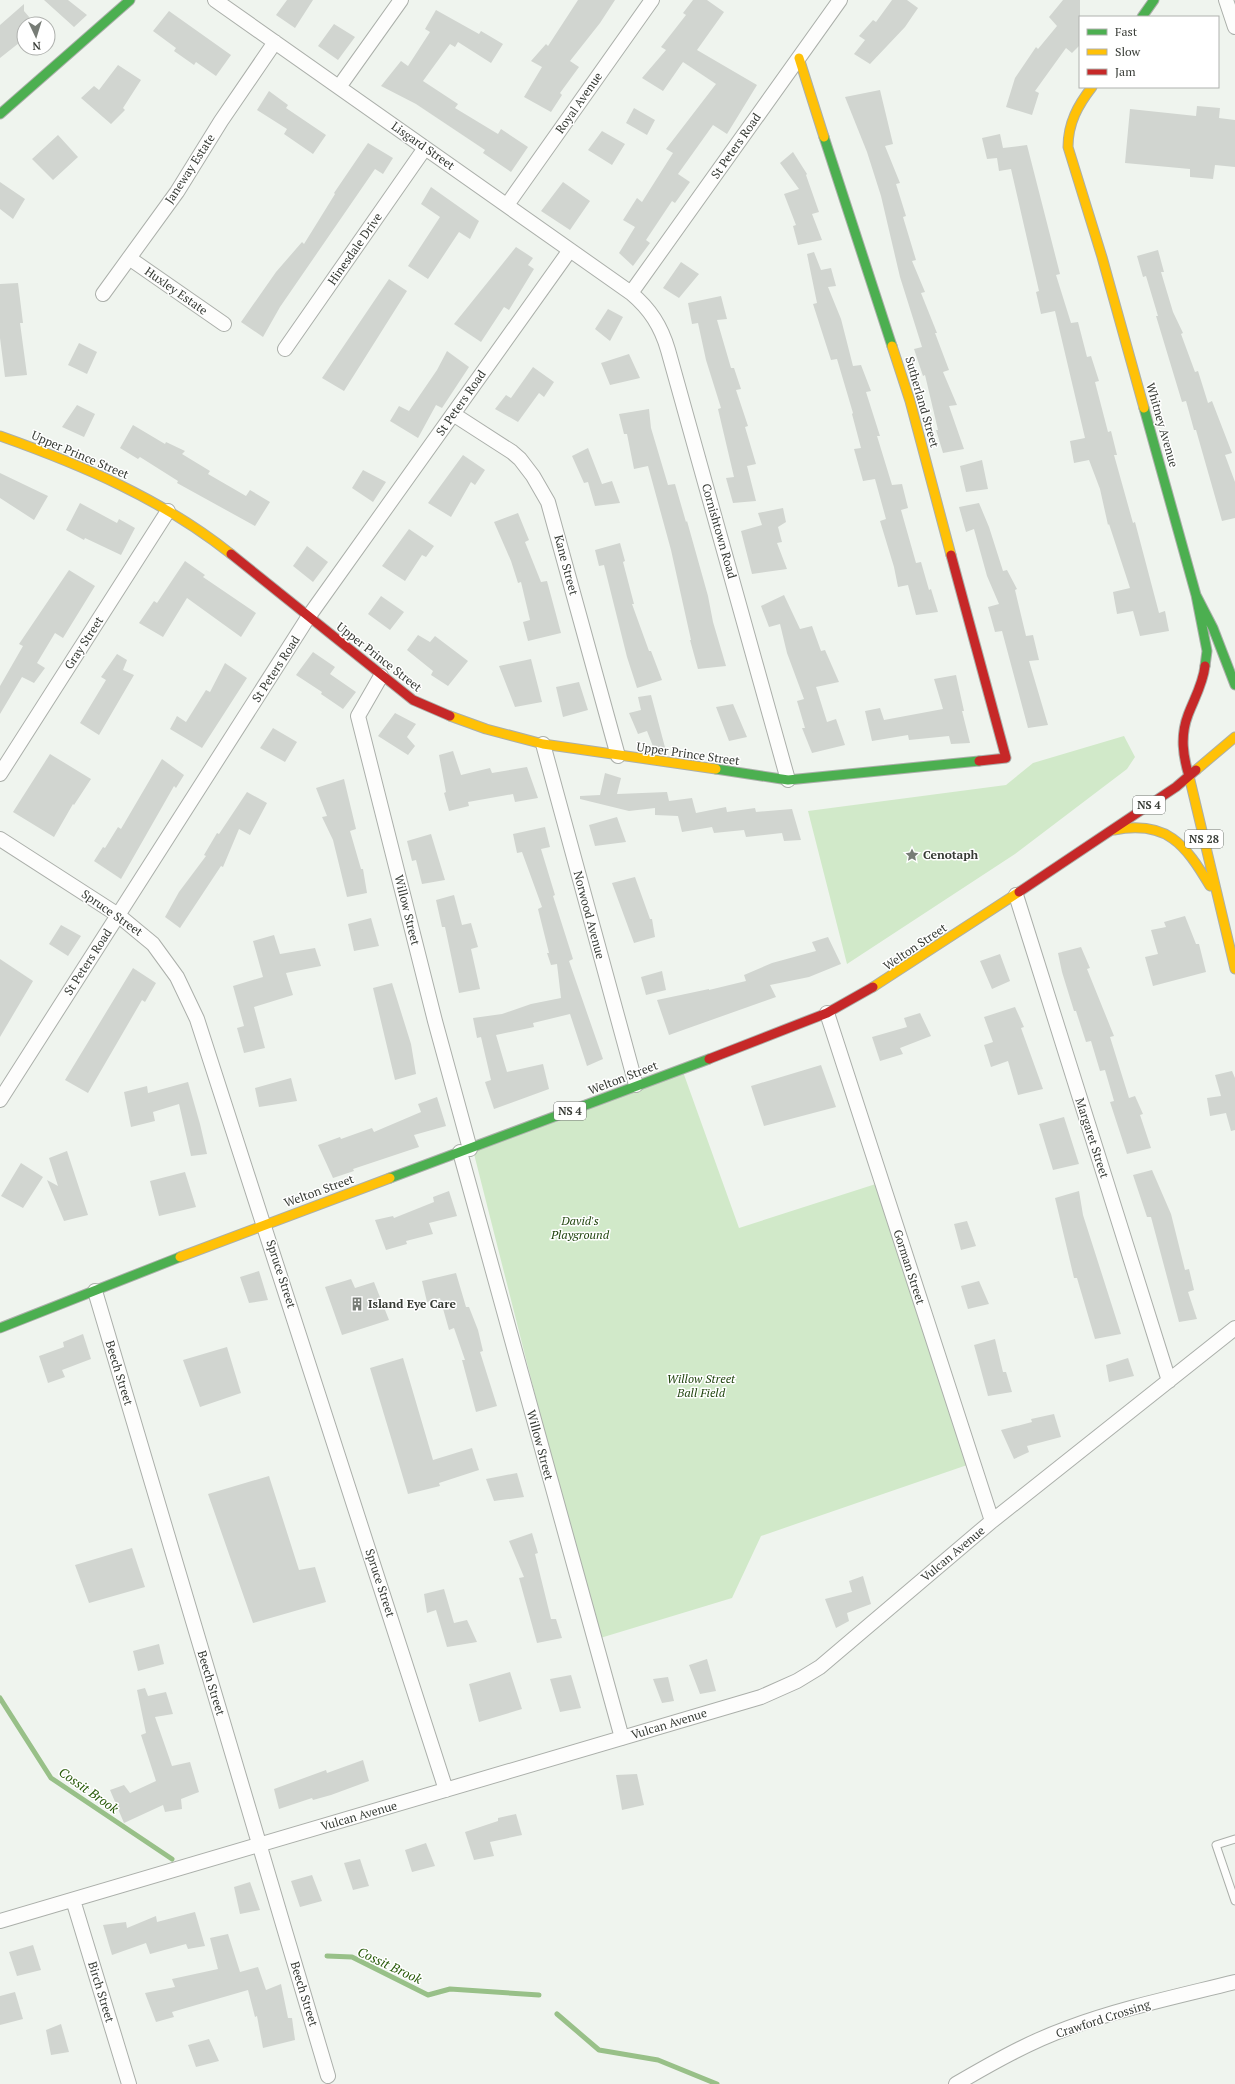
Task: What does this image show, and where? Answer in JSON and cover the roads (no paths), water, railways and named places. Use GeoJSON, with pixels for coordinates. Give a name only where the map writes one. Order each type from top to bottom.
{"type":"FeatureCollection","features":[{"type":"Feature","properties":{"kind":"street"},"geometry":{"type":"LineString","coordinates":[[0,114],[130,0]]}},
{"type":"Feature","properties":{"kind":"street","name":"Lisgard Street"},"geometry":{"type":"LineString","coordinates":[[215,0],[631,292]]}},
{"type":"Feature","properties":{"kind":"street"},"geometry":{"type":"LineString","coordinates":[[339,87],[401,0]]}},
{"type":"Feature","properties":{"kind":"street","name":"Royal Avenue"},"geometry":{"type":"LineString","coordinates":[[507,205],[652,0]]}},
{"type":"Feature","properties":{"kind":"street","name":"St Peters Road"},"geometry":{"type":"LineString","coordinates":[[631,292],[840,0]]}},
{"type":"Feature","properties":{"kind":"street"},"geometry":{"type":"LineString","coordinates":[[1143,16],[1154,0]]}},
{"type":"Feature","properties":{"kind":"street"},"geometry":{"type":"LineString","coordinates":[[1226,0],[1235,27]]}},
{"type":"Feature","properties":{"kind":"street","name":"Janeway Estate"},"geometry":{"type":"LineString","coordinates":[[103,294],[177,192],[218,125],[275,42]]}},
{"type":"Feature","properties":{"kind":"street","name":"Sutherland Street"},"geometry":{"type":"LineString","coordinates":[[799,58],[910,401],[1006,758]]}},
{"type":"Feature","properties":{"kind":"street","name":"Whitney Avenue"},"geometry":{"type":"LineString","coordinates":[[1091,88],[1077,107],[1071,119],[1068,134],[1068,147],[1102,257],[1196,595],[1207,651],[1204,678],[1187,717],[1183,736],[1183,754],[1189,776]]}},
{"type":"Feature","properties":{"kind":"street","name":"Hinesdale Drive"},"geometry":{"type":"LineString","coordinates":[[285,349],[425,148]]}},
{"type":"Feature","properties":{"kind":"street","name":"St Peters Road"},"geometry":{"type":"LineString","coordinates":[[0,1100],[309,616],[570,250]]}},
{"type":"Feature","properties":{"kind":"street","name":"Huxley Estate"},"geometry":{"type":"LineString","coordinates":[[129,258],[224,324]]}},
{"type":"Feature","properties":{"kind":"street","name":"Cornishtown Road"},"geometry":{"type":"LineString","coordinates":[[631,292],[655,319],[662,332],[788,780]]}},
{"type":"Feature","properties":{"kind":"street","name":"Kane Street"},"geometry":{"type":"LineString","coordinates":[[453,414],[512,452],[520,459],[548,502],[618,756]]}},
{"type":"Feature","properties":{"kind":"street","name":"Upper Prince Street"},"geometry":{"type":"LineString","coordinates":[[0,436],[50,454],[110,479],[168,511],[229,552],[381,676],[413,700],[432,709],[486,729],[543,744],[788,780],[1006,758]]}},
{"type":"Feature","properties":{"kind":"street","name":"Gray Street"},"geometry":{"type":"LineString","coordinates":[[0,774],[168,511]]}},
{"type":"Feature","properties":{"kind":"street"},"geometry":{"type":"LineString","coordinates":[[1196,595],[1213,628],[1235,685]]}},
{"type":"Feature","properties":{"kind":"street","name":"Willow Street"},"geometry":{"type":"LineString","coordinates":[[381,676],[358,716],[435,1020],[465,1150],[622,1738]]}},
{"type":"Feature","properties":{"kind":"street","name":"NS 4"},"geometry":{"type":"LineString","coordinates":[[1189,776],[1235,737]]}},
{"type":"Feature","properties":{"kind":"street","name":"Norwood Avenue"},"geometry":{"type":"LineString","coordinates":[[543,744],[636,1085]]}},
{"type":"Feature","properties":{"kind":"street","name":"Welton Street"},"geometry":{"type":"LineString","coordinates":[[0,1328],[265,1224],[636,1085],[748,1045],[827,1013],[885,981],[1016,895],[1107,832],[1176,787],[1189,776]]}},
{"type":"Feature","properties":{"kind":"street","name":"NS 28"},"geometry":{"type":"LineString","coordinates":[[1189,776],[1235,969]]}},
{"type":"Feature","properties":{"kind":"street"},"geometry":{"type":"LineString","coordinates":[[1107,832],[1138,826],[1168,834],[1187,852],[1219,903]]}},
{"type":"Feature","properties":{"kind":"street","name":"Spruce Street"},"geometry":{"type":"LineString","coordinates":[[0,839],[118,915],[142,934],[161,953],[188,997],[197,1019],[265,1224],[446,1790]]}},
{"type":"Feature","properties":{"kind":"street","name":"Margaret Street"},"geometry":{"type":"LineString","coordinates":[[1016,895],[1169,1381]]}},
{"type":"Feature","properties":{"kind":"street","name":"Gorman Street"},"geometry":{"type":"LineString","coordinates":[[827,1013],[992,1521]]}},
{"type":"Feature","properties":{"kind":"street","name":"Beech Street"},"geometry":{"type":"LineString","coordinates":[[95,1291],[328,2076]]}},
{"type":"Feature","properties":{"kind":"street","name":"Vulcan Avenue"},"geometry":{"type":"LineString","coordinates":[[0,1921],[762,1698],[797,1681],[820,1667],[992,1521],[1235,1328]]}},
{"type":"Feature","properties":{"kind":"street","name":"Birch Street"},"geometry":{"type":"LineString","coordinates":[[73,1900],[129,2084]]}},
{"type":"Feature","properties":{"kind":"street","name":"Crawford Crossing"},"geometry":{"type":"LineString","coordinates":[[956,2084],[994,2061],[1068,2028],[1235,1982]]}},
{"type":"Feature","properties":{"kind":"lane"},"geometry":{"type":"LineString","coordinates":[[1235,1840],[1216,1845],[1235,1901]]}},
{"type":"Feature","properties":{"kind":"waterway","name":"Cossit Brook"},"geometry":{"type":"LineString","coordinates":[[0,1698],[51,1778],[172,1859]]}},
{"type":"Feature","properties":{"kind":"waterway","name":"Cossit Brook"},"geometry":{"type":"LineString","coordinates":[[327,1956],[352,1957],[428,1995],[450,1989],[539,1995]]}},
{"type":"Feature","properties":{"kind":"waterway","name":"Cossit Brook"},"geometry":{"type":"LineString","coordinates":[[557,2014],[599,2050],[658,2060],[717,2084]]}},
{"type":"Feature","properties":{"kind":"place","name":"Cenotaph"},"geometry":{"type":"Point","coordinates":[912,855]}},
{"type":"Feature","properties":{"kind":"place","name":"Island Eye Care"},"geometry":{"type":"Point","coordinates":[357,1304]}},
{"type":"Feature","properties":{"kind":"park label","name":"David's Playground"},"geometry":{"type":"Point","coordinates":[580,1228]}},
{"type":"Feature","properties":{"kind":"park label","name":"Willow Street Ball Field"},"geometry":{"type":"Point","coordinates":[701,1386]}}]}
